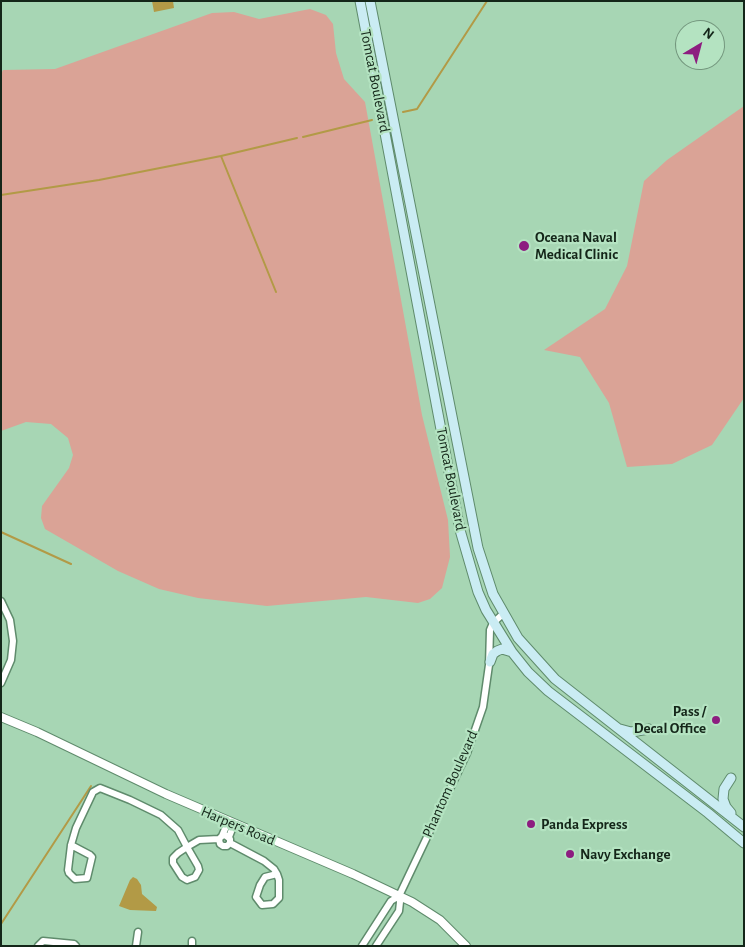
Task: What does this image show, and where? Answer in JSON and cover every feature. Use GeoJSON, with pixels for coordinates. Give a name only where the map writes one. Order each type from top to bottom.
{"type":"FeatureCollection","features":[{"type":"Feature","properties":{"kind":"main road","name":"Tomcat Boulevard"},"geometry":{"type":"LineString","coordinates":[[360,1],[460,530],[478,592],[493,623],[512,652],[528,672],[548,691],[708,813],[744,843]]}},
{"type":"Feature","properties":{"kind":"main road","name":"Tomcat Boulevard"},"geometry":{"type":"LineString","coordinates":[[370,1],[478,548],[493,594],[518,638],[555,679],[744,826]]}},
{"type":"Feature","properties":{"kind":"main road"},"geometry":{"type":"LineString","coordinates":[[490,662],[497,651],[502,649],[512,652]]}},
{"type":"Feature","properties":{"kind":"main road"},"geometry":{"type":"LineString","coordinates":[[616,728],[631,732],[649,729]]}},
{"type":"Feature","properties":{"kind":"main road"},"geometry":{"type":"LineString","coordinates":[[730,778],[724,789],[723,799],[726,807],[744,826]]}},
{"type":"Feature","properties":{"kind":"street"},"geometry":{"type":"LineString","coordinates":[[1,601],[10,620],[13,641],[11,660],[1,683]]}},
{"type":"Feature","properties":{"kind":"street"},"geometry":{"type":"LineString","coordinates":[[493,623],[504,613]]}},
{"type":"Feature","properties":{"kind":"street","name":"Phantom Boulevard"},"geometry":{"type":"LineString","coordinates":[[376,946],[399,911],[399,896],[467,753],[483,706],[490,662],[490,630],[493,623]]}},
{"type":"Feature","properties":{"kind":"street","name":"Harpers Road"},"geometry":{"type":"LineString","coordinates":[[1,717],[231,823],[353,874],[399,896],[426,910],[440,920],[466,946]]}},
{"type":"Feature","properties":{"kind":"street"},"geometry":{"type":"LineString","coordinates":[[71,845],[92,857],[87,878],[75,879],[69,873],[71,845],[76,828],[93,792],[100,788],[161,815],[178,830],[187,847],[199,870],[195,877],[187,880],[182,877],[172,863],[173,858],[187,847],[205,838],[225,839],[264,861],[274,869],[277,874],[280,883],[277,902],[262,905],[256,897],[260,885],[265,877],[277,874]]}},
{"type":"Feature","properties":{"kind":"street"},"geometry":{"type":"LineString","coordinates":[[225,839],[231,823]]}},
{"type":"Feature","properties":{"kind":"street","name":"Phantom Boulevard"},"geometry":{"type":"LineString","coordinates":[[362,946],[392,901],[399,896]]}},
{"type":"Feature","properties":{"kind":"street"},"geometry":{"type":"LineString","coordinates":[[136,946],[138,932]]}},
{"type":"Feature","properties":{"kind":"street"},"geometry":{"type":"LineString","coordinates":[[38,946],[43,941],[74,944],[76,946]]}},
{"type":"Feature","properties":{"kind":"shaded area"},"geometry":{"type":"Polygon","coordinates":[[[152,1],[173,1],[174,8],[154,12],[152,1]]]}},
{"type":"Feature","properties":{"kind":"shaded area"},"geometry":{"type":"Polygon","coordinates":[[[310,9],[326,15],[333,24],[336,53],[344,79],[365,102],[422,415],[448,520],[450,557],[442,588],[430,599],[418,603],[366,597],[267,606],[198,598],[159,589],[118,571],[45,529],[41,518],[42,506],[69,468],[73,455],[68,438],[51,424],[26,422],[1,431],[1,74],[3,70],[55,69],[212,13],[234,12],[259,19],[310,9]]]}},
{"type":"Feature","properties":{"kind":"shaded area"},"geometry":{"type":"Polygon","coordinates":[[[744,106],[744,398],[712,445],[672,464],[627,467],[609,403],[580,357],[544,350],[605,309],[627,266],[644,181],[667,160],[744,106]]]}},
{"type":"Feature","properties":{"kind":"shaded area"},"geometry":{"type":"Polygon","coordinates":[[[133,877],[141,885],[142,894],[157,907],[156,911],[130,910],[119,906],[133,877]]]}},
{"type":"Feature","properties":{"kind":"waterway"},"geometry":{"type":"LineString","coordinates":[[403,112],[417,109],[487,1]]}},
{"type":"Feature","properties":{"kind":"waterway"},"geometry":{"type":"LineString","coordinates":[[303,137],[372,120]]}},
{"type":"Feature","properties":{"kind":"waterway"},"geometry":{"type":"LineString","coordinates":[[1,195],[99,180],[221,156],[297,138]]}},
{"type":"Feature","properties":{"kind":"waterway"},"geometry":{"type":"LineString","coordinates":[[221,156],[276,292]]}},
{"type":"Feature","properties":{"kind":"waterway"},"geometry":{"type":"LineString","coordinates":[[1,532],[71,564]]}},
{"type":"Feature","properties":{"kind":"waterway"},"geometry":{"type":"LineString","coordinates":[[1,924],[91,786]]}},
{"type":"Feature","properties":{"kind":"place","name":"Oceana Naval Medical Clinic"},"geometry":{"type":"Point","coordinates":[524,246]}},
{"type":"Feature","properties":{"kind":"place","name":"Pass / Decal Office"},"geometry":{"type":"Point","coordinates":[716,720]}},
{"type":"Feature","properties":{"kind":"place","name":"Panda Express"},"geometry":{"type":"Point","coordinates":[531,824]}},
{"type":"Feature","properties":{"kind":"place","name":"Navy Exchange"},"geometry":{"type":"Point","coordinates":[570,854]}}]}
